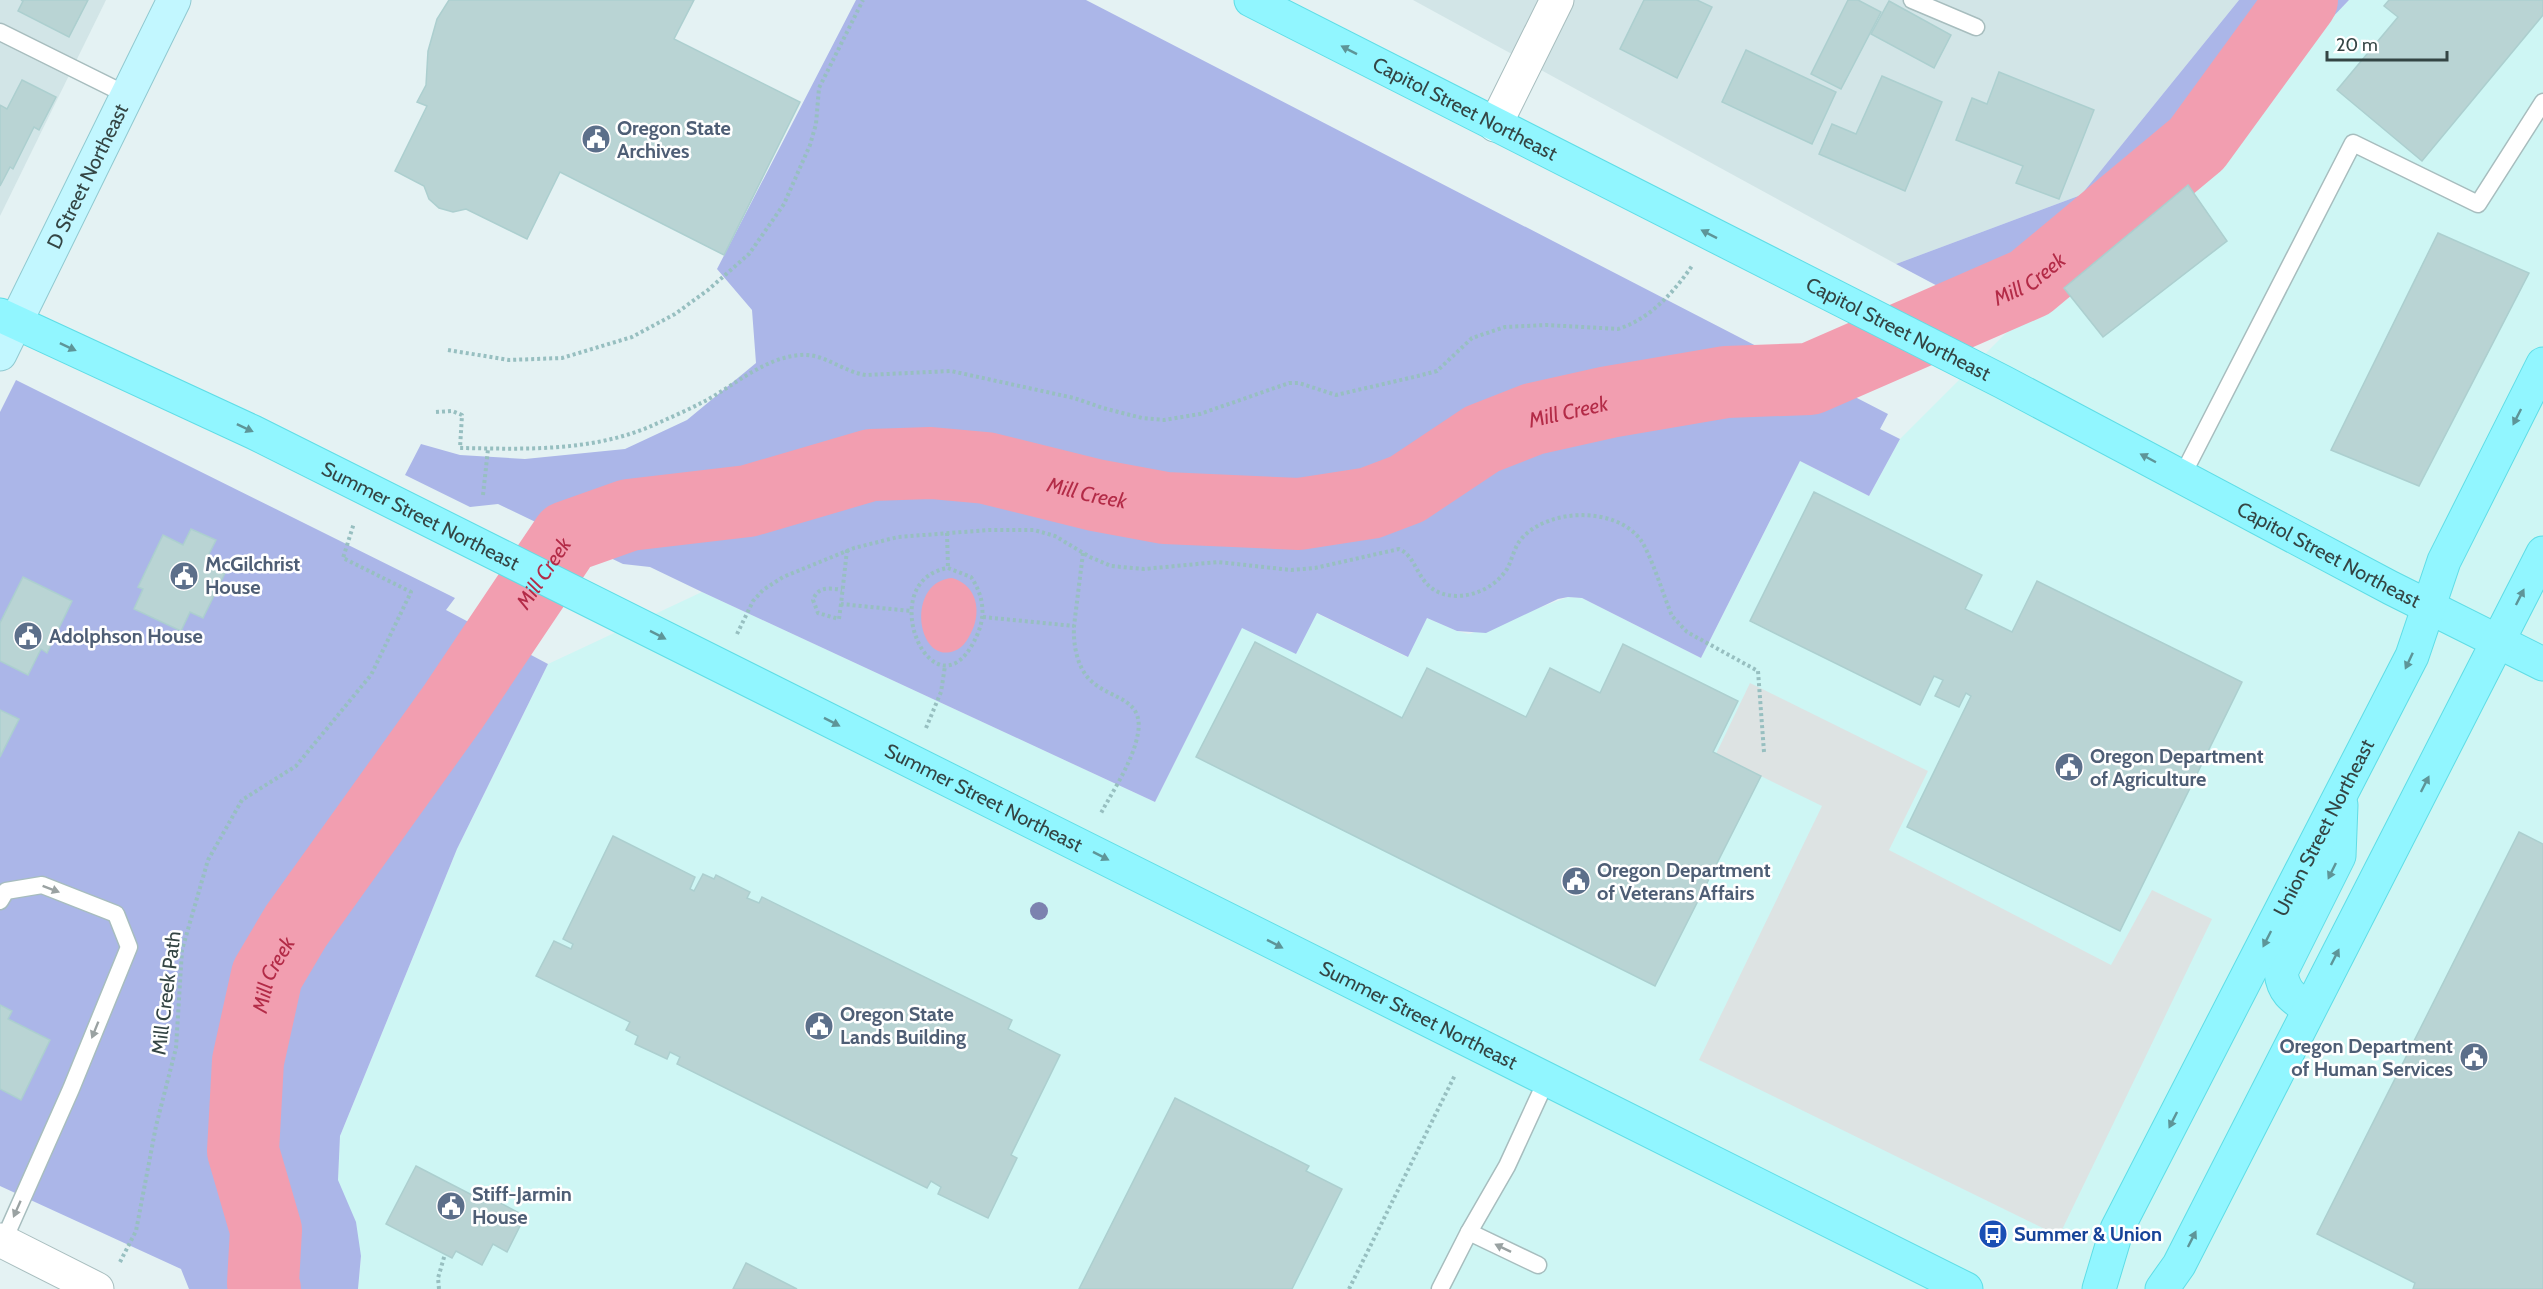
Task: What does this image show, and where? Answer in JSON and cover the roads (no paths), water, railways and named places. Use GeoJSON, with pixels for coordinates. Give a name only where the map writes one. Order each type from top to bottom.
{"type":"FeatureCollection","features":[{"type":"Feature","properties":{"kind":"main road","name":"Capitol Street Northeast"},"geometry":{"type":"LineString","coordinates":[[1251,0],[2003,382],[2428,606],[2543,664]]}},
{"type":"Feature","properties":{"kind":"main road","name":"Summer Street Northeast"},"geometry":{"type":"LineString","coordinates":[[7,319],[253,432],[1966,1289]]}},
{"type":"Feature","properties":{"kind":"main road","name":"Union Street Northeast"},"geometry":{"type":"LineString","coordinates":[[2099,1289],[2117,1229],[2412,656],[2444,561],[2543,364]]}},
{"type":"Feature","properties":{"kind":"main road"},"geometry":{"type":"LineString","coordinates":[[2162,1289],[2179,1265],[2543,553]]}},
{"type":"Feature","properties":{"kind":"main road"},"geometry":{"type":"LineString","coordinates":[[2309,1009],[2289,995],[2283,985],[2281,972],[2339,856],[2342,793]]}},
{"type":"Feature","properties":{"kind":"street","name":"D Street Northeast"},"geometry":{"type":"LineString","coordinates":[[0,354],[7,319],[127,95],[174,0]]}},
{"type":"Feature","properties":{"kind":"street"},"geometry":{"type":"LineString","coordinates":[[1495,125],[1557,0]]}},
{"type":"Feature","properties":{"kind":"street"},"geometry":{"type":"LineString","coordinates":[[1,1241],[107,1279]]}},
{"type":"Feature","properties":{"kind":"lane"},"geometry":{"type":"LineString","coordinates":[[1912,0],[1976,27]]}},
{"type":"Feature","properties":{"kind":"lane"},"geometry":{"type":"LineString","coordinates":[[0,32],[127,95]]}},
{"type":"Feature","properties":{"kind":"lane"},"geometry":{"type":"LineString","coordinates":[[2181,476],[2353,143],[2478,204],[2543,102]]}},
{"type":"Feature","properties":{"kind":"lane"},"geometry":{"type":"LineString","coordinates":[[0,902],[6,891],[42,885],[116,914],[129,947],[71,1089],[1,1241]]}},
{"type":"Feature","properties":{"kind":"lane"},"geometry":{"type":"LineString","coordinates":[[1440,1289],[1507,1166],[1547,1079]]}},
{"type":"Feature","properties":{"kind":"lane"},"geometry":{"type":"LineString","coordinates":[[1469,1232],[1538,1265]]}},
{"type":"Feature","properties":{"kind":"waterway","name":"Mill Creek"},"geometry":{"type":"LineString","coordinates":[[265,1289],[263,1283],[266,1230],[243,1151],[248,1061],[267,975],[296,926],[453,707],[567,537],[629,515],[748,501],[871,465],[931,463],[986,468],[1095,495],[1165,508],[1299,514],[1370,503],[1407,489],[1482,439],[1533,419],[1609,402],[1726,382],[1810,379],[2030,283],[2197,144],[2302,0]]}},
{"type":"Feature","properties":{"kind":"place","name":"Oregon State Archives"},"geometry":{"type":"Point","coordinates":[596,139]}},
{"type":"Feature","properties":{"kind":"place","name":"McGilchrist House"},"geometry":{"type":"Point","coordinates":[184,576]}},
{"type":"Feature","properties":{"kind":"place","name":"Adolphson House"},"geometry":{"type":"Point","coordinates":[28,636]}},
{"type":"Feature","properties":{"kind":"place","name":"Oregon Department of Agriculture"},"geometry":{"type":"Point","coordinates":[2069,767]}},
{"type":"Feature","properties":{"kind":"place","name":"Oregon Department of Veterans Affairs"},"geometry":{"type":"Point","coordinates":[1576,881]}},
{"type":"Feature","properties":{"kind":"place","name":"Oregon State Lands Building"},"geometry":{"type":"Point","coordinates":[819,1026]}},
{"type":"Feature","properties":{"kind":"place","name":"Oregon Department of Human Services"},"geometry":{"type":"Point","coordinates":[2474,1057]}},
{"type":"Feature","properties":{"kind":"place","name":"Stiff-Jarmin House"},"geometry":{"type":"Point","coordinates":[451,1206]}},
{"type":"Feature","properties":{"kind":"place","name":"Summer & Union"},"geometry":{"type":"Point","coordinates":[1993,1234]}}]}
